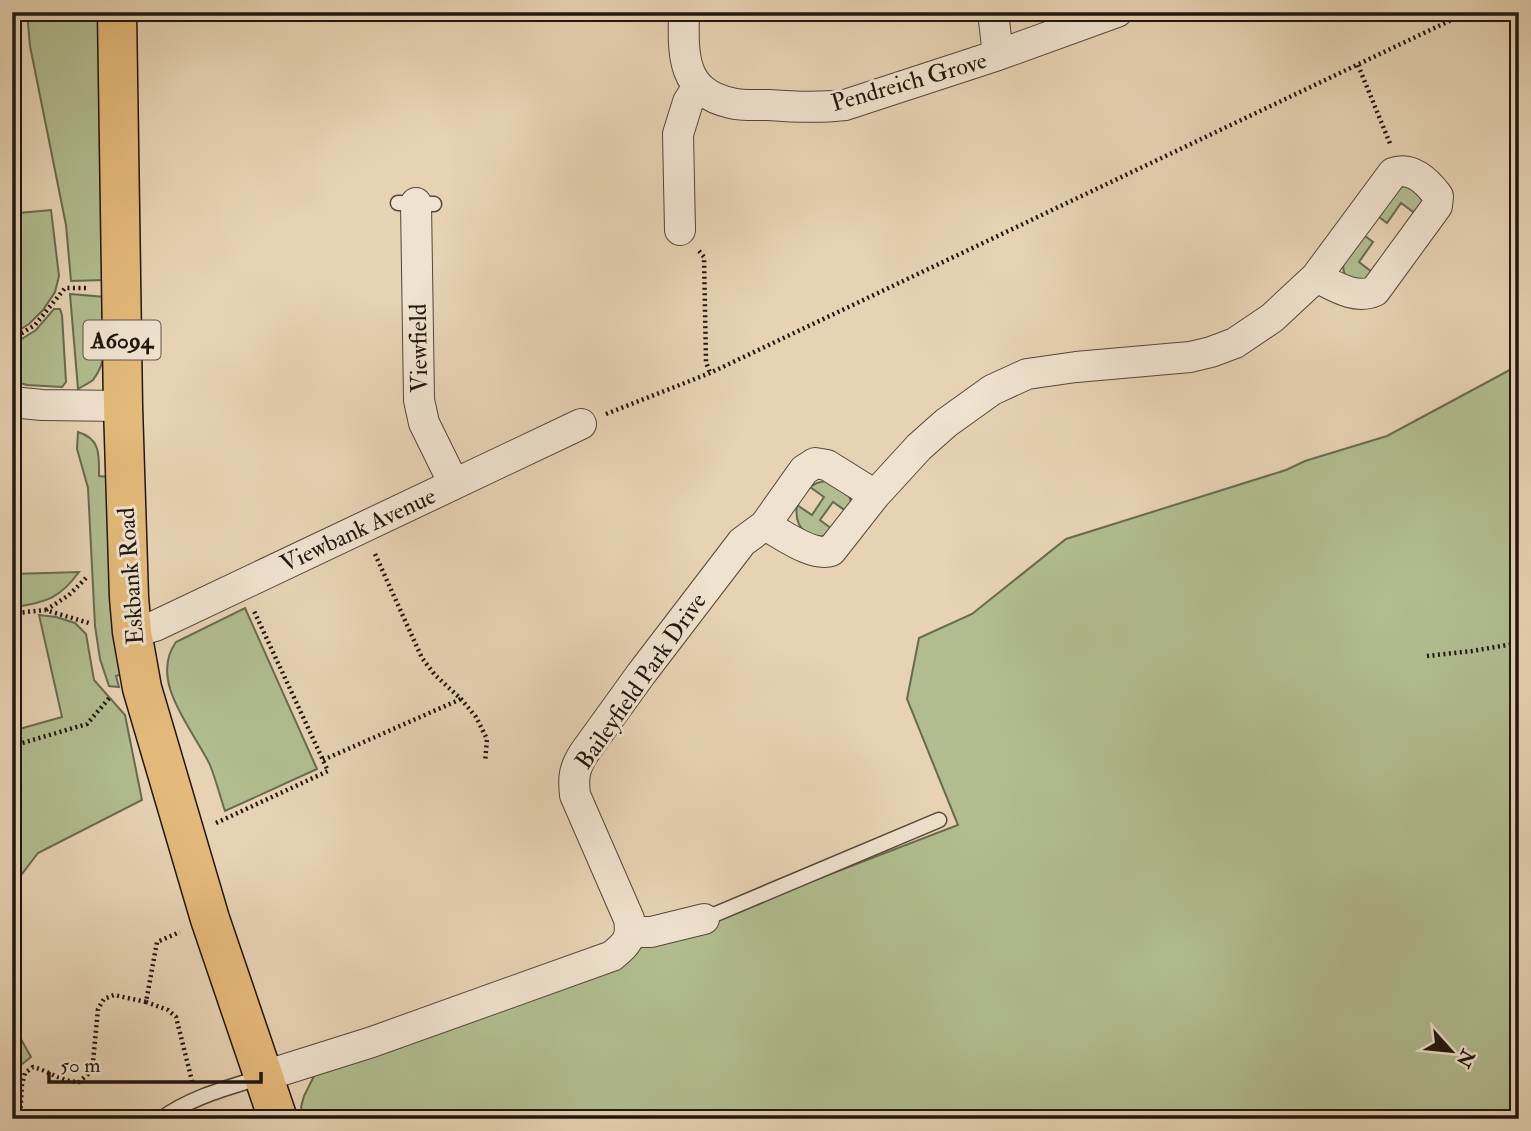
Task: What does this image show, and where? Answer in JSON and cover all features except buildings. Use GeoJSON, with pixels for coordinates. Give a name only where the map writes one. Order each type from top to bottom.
{"type":"FeatureCollection","features":[{"type":"Feature","properties":{"kind":"main road","name":"Eskbank Road"},"geometry":{"type":"LineString","coordinates":[[117,12],[123,406],[132,632],[142,688],[210,919],[278,1119]]}},
{"type":"Feature","properties":{"kind":"street"},"geometry":{"type":"LineString","coordinates":[[680,230],[678,134],[688,102],[698,86],[683,52],[684,12]]}},
{"type":"Feature","properties":{"kind":"street","name":"Pendreich Grove"},"geometry":{"type":"LineString","coordinates":[[993,12],[998,55]]}},
{"type":"Feature","properties":{"kind":"street","name":"Pendreich Grove"},"geometry":{"type":"LineString","coordinates":[[698,86],[709,96],[732,104],[824,108],[845,105],[998,55],[1117,12]]}},
{"type":"Feature","properties":{"kind":"street"},"geometry":{"type":"LineString","coordinates":[[765,525],[813,551],[831,551],[875,495],[919,447],[946,423],[992,390],[1027,374],[1088,365],[1190,356],[1235,343],[1272,318],[1316,277],[1393,173],[1401,170],[1412,172],[1432,187],[1438,196],[1437,206],[1375,291],[1366,295],[1353,294],[1316,277]]}},
{"type":"Feature","properties":{"kind":"street","name":"Viewfield"},"geometry":{"type":"LineString","coordinates":[[416,203],[419,400],[424,422],[454,484]]}},
{"type":"Feature","properties":{"kind":"street"},"geometry":{"type":"LineString","coordinates":[[12,402],[123,406]]}},
{"type":"Feature","properties":{"kind":"street","name":"Viewbank Avenue"},"geometry":{"type":"LineString","coordinates":[[132,632],[155,626],[581,424]]}},
{"type":"Feature","properties":{"kind":"street","name":"Baileyfield Park Drive"},"geometry":{"type":"LineString","coordinates":[[631,932],[629,919],[575,795],[573,778],[577,765],[640,674],[742,542],[765,525],[804,470],[815,463],[827,465],[875,495]]}},
{"type":"Feature","properties":{"kind":"street"},"geometry":{"type":"LineString","coordinates":[[264,1076],[372,1042],[612,956],[623,947],[631,932],[651,932],[704,919]]}},
{"type":"Feature","properties":{"kind":"lane"},"geometry":{"type":"LineString","coordinates":[[704,919],[939,820]]}},
{"type":"Feature","properties":{"kind":"lane"},"geometry":{"type":"LineString","coordinates":[[161,1119],[196,1098],[264,1076]]}},
{"type":"Feature","properties":{"kind":"path"},"geometry":{"type":"LineString","coordinates":[[581,424],[710,373],[1468,12]]}},
{"type":"Feature","properties":{"kind":"path"},"geometry":{"type":"LineString","coordinates":[[1358,65],[1401,170]]}},
{"type":"Feature","properties":{"kind":"path"},"geometry":{"type":"LineString","coordinates":[[680,230],[704,257],[706,362],[710,373]]}},
{"type":"Feature","properties":{"kind":"path"},"geometry":{"type":"LineString","coordinates":[[12,339],[34,325],[65,288],[122,287]]}},
{"type":"Feature","properties":{"kind":"path"},"geometry":{"type":"LineString","coordinates":[[363,528],[422,658],[476,717],[486,739],[485,762]]}},
{"type":"Feature","properties":{"kind":"path"},"geometry":{"type":"LineString","coordinates":[[45,610],[69,594],[86,578]]}},
{"type":"Feature","properties":{"kind":"path"},"geometry":{"type":"LineString","coordinates":[[186,837],[328,771],[242,584]]}},
{"type":"Feature","properties":{"kind":"path"},"geometry":{"type":"LineString","coordinates":[[12,611],[17,613],[45,610],[89,623]]}},
{"type":"Feature","properties":{"kind":"path"},"geometry":{"type":"LineString","coordinates":[[1427,656],[1519,643]]}},
{"type":"Feature","properties":{"kind":"path"},"geometry":{"type":"LineString","coordinates":[[12,746],[87,724],[111,695]]}},
{"type":"Feature","properties":{"kind":"path"},"geometry":{"type":"LineString","coordinates":[[323,760],[461,699]]}},
{"type":"Feature","properties":{"kind":"path"},"geometry":{"type":"LineString","coordinates":[[146,1002],[157,942],[210,919]]}},
{"type":"Feature","properties":{"kind":"path"},"geometry":{"type":"LineString","coordinates":[[20,1119],[24,1073],[33,1068],[41,1069],[69,1082],[79,1082],[88,1073],[93,1062],[98,1009],[104,999],[114,995],[146,1002],[168,1010],[176,1017],[196,1098]]}},
{"type":"Feature","properties":{"kind":"green space"},"geometry":{"type":"Polygon","coordinates":[[[27,12],[99,12],[104,280],[71,281],[66,225],[30,46],[27,12]]]}},
{"type":"Feature","properties":{"kind":"green space"},"geometry":{"type":"Polygon","coordinates":[[[1506,12],[1519,12],[1519,44],[1506,12]]]}},
{"type":"Feature","properties":{"kind":"green space"},"geometry":{"type":"Polygon","coordinates":[[[1402,186],[1414,189],[1421,196],[1420,217],[1401,203],[1387,223],[1375,214],[1402,186]]]}},
{"type":"Feature","properties":{"kind":"green space"},"geometry":{"type":"Polygon","coordinates":[[[51,210],[59,276],[55,292],[43,310],[16,332],[19,213],[51,210]]]}},
{"type":"Feature","properties":{"kind":"green space"},"geometry":{"type":"Polygon","coordinates":[[[1361,233],[1373,242],[1359,262],[1377,276],[1365,283],[1345,275],[1343,269],[1347,253],[1361,233]]]}},
{"type":"Feature","properties":{"kind":"green space"},"geometry":{"type":"Polygon","coordinates":[[[70,294],[105,297],[105,351],[99,371],[93,380],[78,389],[70,294]]]}},
{"type":"Feature","properties":{"kind":"green space"},"geometry":{"type":"Polygon","coordinates":[[[54,309],[60,309],[62,315],[66,382],[62,387],[27,385],[12,381],[12,345],[36,330],[54,309]]]}},
{"type":"Feature","properties":{"kind":"green space"},"geometry":{"type":"Polygon","coordinates":[[[1519,365],[1519,1119],[646,1119],[640,1116],[632,1119],[305,1119],[301,1107],[316,1072],[958,825],[907,699],[919,638],[972,614],[1066,539],[1387,436],[1519,365]]]}},
{"type":"Feature","properties":{"kind":"green space"},"geometry":{"type":"Polygon","coordinates":[[[78,432],[95,443],[99,476],[109,477],[124,674],[116,676],[119,687],[109,686],[100,659],[95,626],[88,488],[77,449],[78,432]]]}},
{"type":"Feature","properties":{"kind":"green space"},"geometry":{"type":"Polygon","coordinates":[[[825,481],[846,492],[851,500],[850,514],[833,502],[820,520],[836,532],[813,535],[807,533],[798,522],[797,505],[812,515],[824,497],[810,487],[825,481]]]}},
{"type":"Feature","properties":{"kind":"green space"},"geometry":{"type":"Polygon","coordinates":[[[79,572],[66,588],[45,601],[12,606],[12,574],[79,572]]]}},
{"type":"Feature","properties":{"kind":"green space"},"geometry":{"type":"Polygon","coordinates":[[[245,608],[317,769],[225,811],[210,765],[176,705],[167,673],[169,657],[176,642],[245,608]]]}},
{"type":"Feature","properties":{"kind":"green space"},"geometry":{"type":"Polygon","coordinates":[[[39,615],[75,623],[86,634],[94,680],[125,715],[142,800],[38,853],[12,887],[12,731],[62,717],[39,615]]]}},
{"type":"Feature","properties":{"kind":"green space"},"geometry":{"type":"Polygon","coordinates":[[[12,1023],[31,1057],[12,1072],[12,1023]]]}}]}
